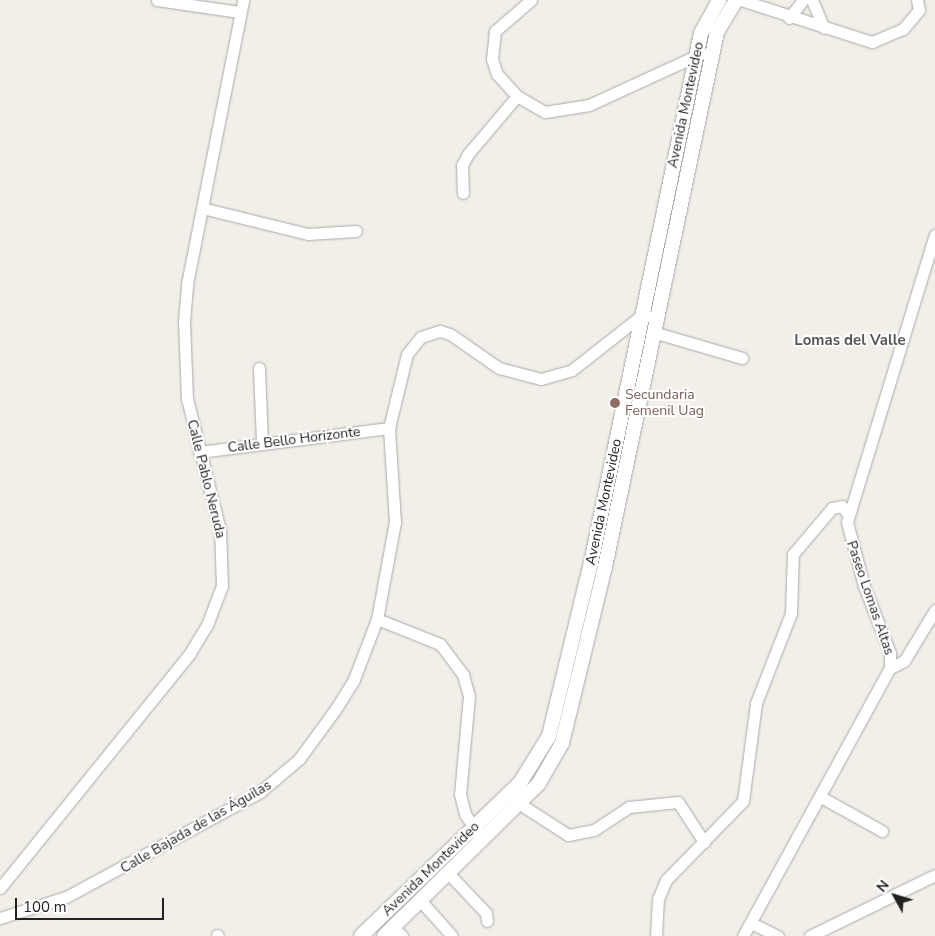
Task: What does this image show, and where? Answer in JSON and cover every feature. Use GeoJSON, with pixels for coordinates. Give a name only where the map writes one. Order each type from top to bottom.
{"type":"FeatureCollection","features":[{"type":"Feature","properties":{"kind":"street"},"geometry":{"type":"LineString","coordinates":[[156,0],[239,12]]}},
{"type":"Feature","properties":{"kind":"street","name":"Calle Pablo Neruda"},"geometry":{"type":"LineString","coordinates":[[0,888],[172,678],[207,625],[222,586],[224,562],[199,452],[184,364],[188,284],[239,12],[243,0]]}},
{"type":"Feature","properties":{"kind":"street"},"geometry":{"type":"LineString","coordinates":[[532,0],[501,24],[492,44],[497,74],[517,96],[545,112],[561,113],[589,105],[713,48]]}},
{"type":"Feature","properties":{"kind":"street","name":"Avenida Montevideo"},"geometry":{"type":"LineString","coordinates":[[513,800],[543,750],[561,699],[592,563],[696,55],[703,26],[719,0]]}},
{"type":"Feature","properties":{"kind":"street","name":"Avenida Montevideo"},"geometry":{"type":"LineString","coordinates":[[361,936],[478,834],[554,760],[575,703],[713,48],[717,32],[736,0]]}},
{"type":"Feature","properties":{"kind":"street"},"geometry":{"type":"LineString","coordinates":[[741,0],[788,18],[872,42],[904,29],[918,10],[917,0]]}},
{"type":"Feature","properties":{"kind":"street"},"geometry":{"type":"LineString","coordinates":[[788,18],[803,0]]}},
{"type":"Feature","properties":{"kind":"street"},"geometry":{"type":"LineString","coordinates":[[812,0],[824,28]]}},
{"type":"Feature","properties":{"kind":"street"},"geometry":{"type":"LineString","coordinates":[[463,193],[462,165],[468,154],[517,96]]}},
{"type":"Feature","properties":{"kind":"street"},"geometry":{"type":"LineString","coordinates":[[670,177],[685,180]]}},
{"type":"Feature","properties":{"kind":"street"},"geometry":{"type":"LineString","coordinates":[[202,208],[308,234],[356,231]]}},
{"type":"Feature","properties":{"kind":"street","name":"Paseo Lomas Altas"},"geometry":{"type":"LineString","coordinates":[[743,936],[821,797],[890,668],[890,653],[849,536],[848,514],[933,251],[935,235]]}},
{"type":"Feature","properties":{"kind":"street"},"geometry":{"type":"LineString","coordinates":[[642,315],[656,318]]}},
{"type":"Feature","properties":{"kind":"street","name":"Calle Bajada de las Águilas"},"geometry":{"type":"LineString","coordinates":[[0,918],[36,910],[111,876],[284,775],[346,694],[377,619],[395,522],[389,428],[407,354],[430,333],[450,334],[490,364],[541,379],[572,370],[642,315]]}},
{"type":"Feature","properties":{"kind":"street"},"geometry":{"type":"LineString","coordinates":[[653,332],[742,358]]}},
{"type":"Feature","properties":{"kind":"street"},"geometry":{"type":"LineString","coordinates":[[259,368],[262,443]]}},
{"type":"Feature","properties":{"kind":"street","name":"Calle Bello Horizonte"},"geometry":{"type":"LineString","coordinates":[[199,452],[389,428]]}},
{"type":"Feature","properties":{"kind":"street"},"geometry":{"type":"LineString","coordinates":[[656,936],[661,890],[743,800],[756,704],[791,613],[793,554],[832,508],[842,506],[848,514]]}},
{"type":"Feature","properties":{"kind":"street"},"geometry":{"type":"LineString","coordinates":[[592,563],[605,567]]}},
{"type":"Feature","properties":{"kind":"street"},"geometry":{"type":"LineString","coordinates":[[890,668],[904,660],[935,610]]}},
{"type":"Feature","properties":{"kind":"street"},"geometry":{"type":"LineString","coordinates":[[377,619],[440,644],[463,675],[468,705],[460,794],[478,834]]}},
{"type":"Feature","properties":{"kind":"street"},"geometry":{"type":"LineString","coordinates":[[561,699],[575,703]]}},
{"type":"Feature","properties":{"kind":"street"},"geometry":{"type":"LineString","coordinates":[[821,797],[882,830]]}},
{"type":"Feature","properties":{"kind":"street"},"geometry":{"type":"LineString","coordinates":[[513,800],[568,835],[594,830],[629,808],[678,802],[704,842]]}},
{"type":"Feature","properties":{"kind":"street","name":"Avenida Montevideo"},"geometry":{"type":"LineString","coordinates":[[393,933],[420,900],[448,873],[478,834]]}},
{"type":"Feature","properties":{"kind":"street"},"geometry":{"type":"LineString","coordinates":[[448,873],[486,913],[487,921]]}},
{"type":"Feature","properties":{"kind":"street"},"geometry":{"type":"LineString","coordinates":[[810,936],[935,875]]}},
{"type":"Feature","properties":{"kind":"street"},"geometry":{"type":"LineString","coordinates":[[420,900],[452,936]]}},
{"type":"Feature","properties":{"kind":"street"},"geometry":{"type":"LineString","coordinates":[[750,923],[778,936]]}},
{"type":"Feature","properties":{"kind":"place","name":"Secundaria Femenil Uag"},"geometry":{"type":"Point","coordinates":[615,403]}},
{"type":"Feature","properties":{"kind":"district","name":"Lomas del Valle"},"geometry":{"type":"Point","coordinates":[850,341]}}]}
